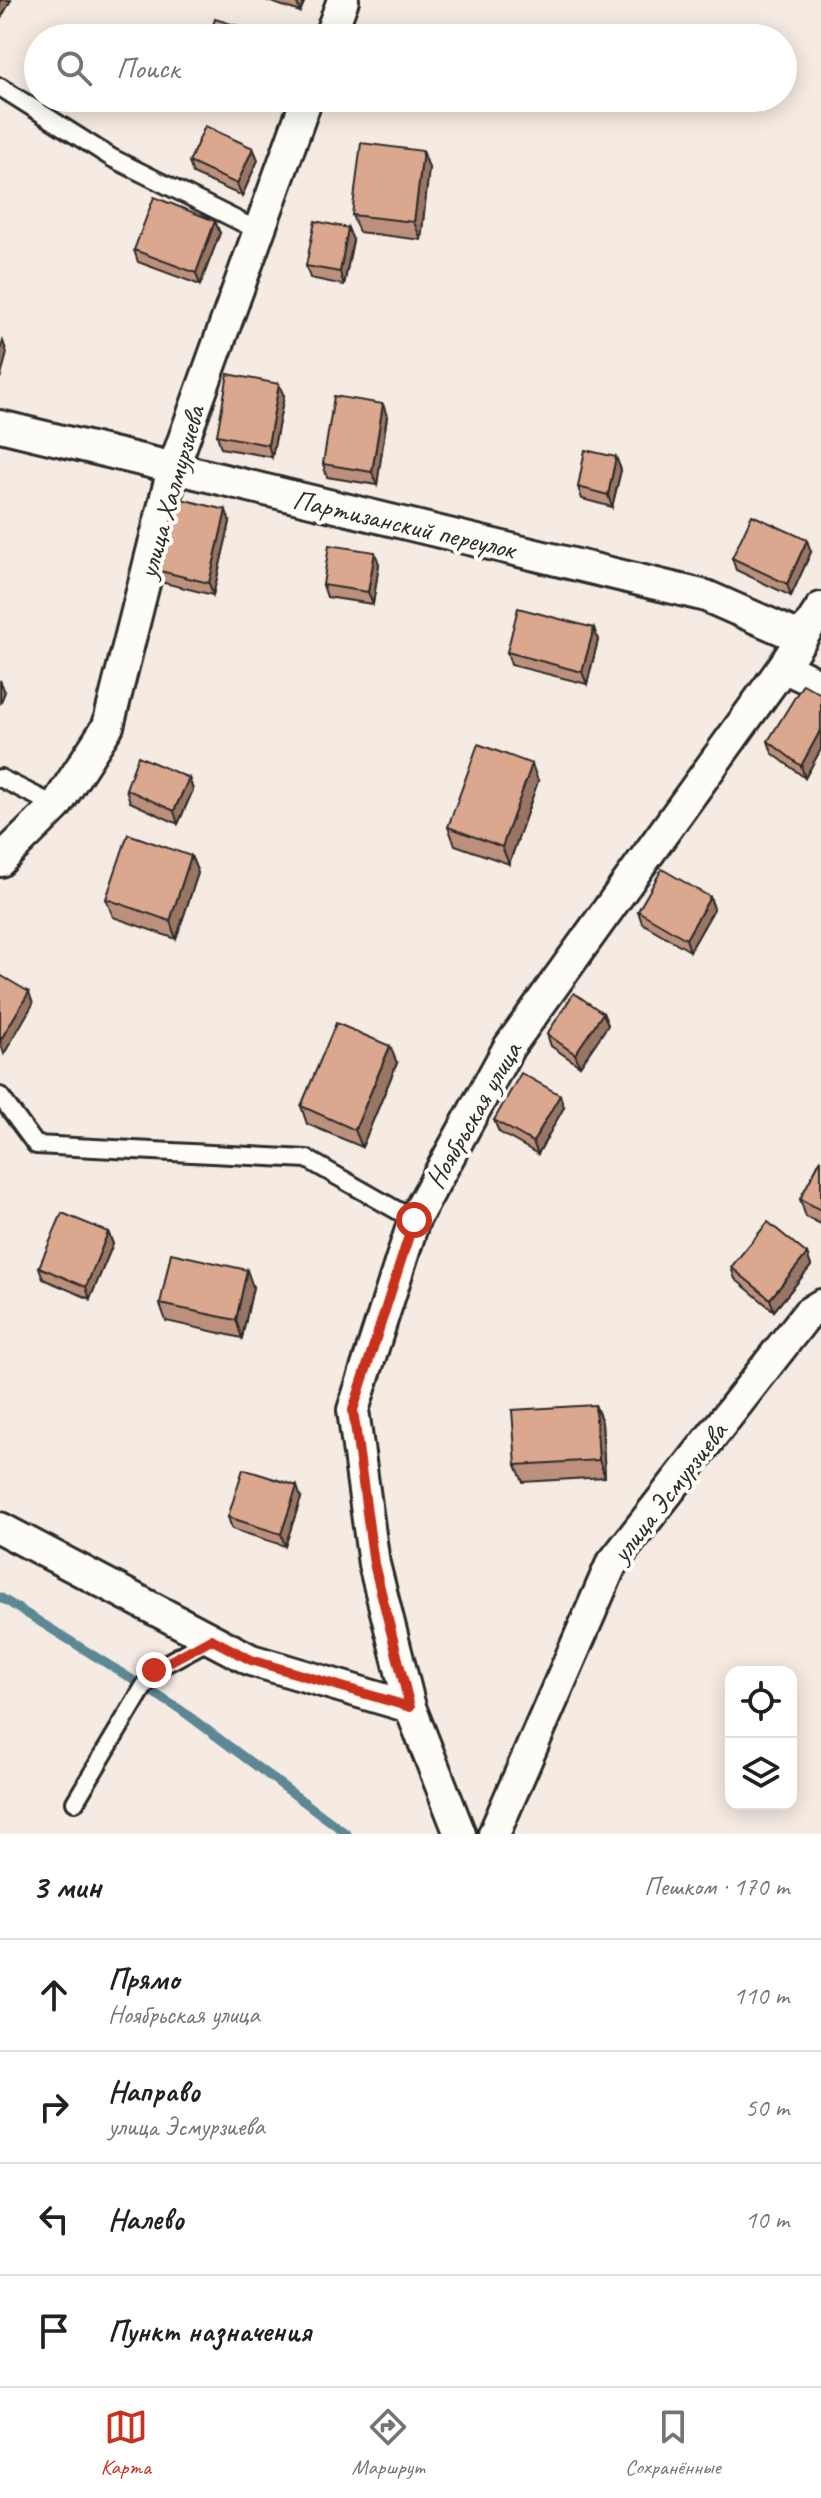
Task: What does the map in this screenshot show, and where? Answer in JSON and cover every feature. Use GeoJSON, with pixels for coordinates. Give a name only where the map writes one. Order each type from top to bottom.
{"type":"FeatureCollection","features":[{"type":"Feature","properties":{"kind":"street"},"geometry":{"type":"LineString","coordinates":[[334,24],[343,0]]}},
{"type":"Feature","properties":{"kind":"street","name":"улица Халмурзиева"},"geometry":{"type":"LineString","coordinates":[[0,861],[56,806],[108,726],[173,469],[302,112]]}},
{"type":"Feature","properties":{"kind":"street","name":"Партизанский переулок"},"geometry":{"type":"LineString","coordinates":[[0,426],[706,596],[802,638]]}},
{"type":"Feature","properties":{"kind":"street","name":"Ноябрьская улица"},"geometry":{"type":"LineString","coordinates":[[460,1834],[410,1707],[374,1564],[353,1410],[414,1220],[509,1047],[783,667],[821,608]]}},
{"type":"Feature","properties":{"kind":"street"},"geometry":{"type":"LineString","coordinates":[[783,667],[821,685]]}},
{"type":"Feature","properties":{"kind":"street","name":"улица Эсмурзиева"},"geometry":{"type":"LineString","coordinates":[[494,1834],[611,1565],[808,1313],[821,1305]]}},
{"type":"Feature","properties":{"kind":"street"},"geometry":{"type":"LineString","coordinates":[[0,1528],[251,1660],[410,1707]]}},
{"type":"Feature","properties":{"kind":"lane"},"geometry":{"type":"LineString","coordinates":[[0,87],[24,102]]}},
{"type":"Feature","properties":{"kind":"lane"},"geometry":{"type":"LineString","coordinates":[[39,112],[112,158],[259,231]]}},
{"type":"Feature","properties":{"kind":"lane"},"geometry":{"type":"LineString","coordinates":[[0,778],[56,806]]}},
{"type":"Feature","properties":{"kind":"lane"},"geometry":{"type":"LineString","coordinates":[[0,1096],[36,1145],[307,1159],[414,1220]]}},
{"type":"Feature","properties":{"kind":"lane"},"geometry":{"type":"LineString","coordinates":[[75,1802],[154,1670],[211,1639]]}},
{"type":"Feature","properties":{"kind":"building"},"geometry":{"type":"Polygon","coordinates":[[[215,19],[231,24],[213,24],[215,19]]]}},
{"type":"Feature","properties":{"kind":"building"},"geometry":{"type":"Polygon","coordinates":[[[205,126],[253,148],[237,184],[189,162],[205,126]]]}},
{"type":"Feature","properties":{"kind":"building"},"geometry":{"type":"Polygon","coordinates":[[[361,143],[423,151],[414,222],[352,215],[361,143]]]}},
{"type":"Feature","properties":{"kind":"building"},"geometry":{"type":"Polygon","coordinates":[[[154,197],[215,221],[196,273],[134,250],[154,197]]]}},
{"type":"Feature","properties":{"kind":"building"},"geometry":{"type":"Polygon","coordinates":[[[315,221],[348,228],[340,272],[306,266],[315,221]]]}},
{"type":"Feature","properties":{"kind":"building"},"geometry":{"type":"Polygon","coordinates":[[[228,374],[279,384],[268,445],[217,435],[228,374]]]}},
{"type":"Feature","properties":{"kind":"building"},"geometry":{"type":"Polygon","coordinates":[[[334,396],[383,404],[372,472],[323,464],[334,396]]]}},
{"type":"Feature","properties":{"kind":"building"},"geometry":{"type":"Polygon","coordinates":[[[585,450],[616,457],[608,495],[578,487],[585,450]]]}},
{"type":"Feature","properties":{"kind":"building"},"geometry":{"type":"Polygon","coordinates":[[[177,498],[226,510],[209,583],[160,571],[177,498]]]}},
{"type":"Feature","properties":{"kind":"building"},"geometry":{"type":"Polygon","coordinates":[[[752,515],[807,540],[787,584],[732,558],[752,515]]]}},
{"type":"Feature","properties":{"kind":"building"},"geometry":{"type":"Polygon","coordinates":[[[329,545],[375,552],[368,592],[323,585],[329,545]]]}},
{"type":"Feature","properties":{"kind":"building"},"geometry":{"type":"Polygon","coordinates":[[[518,608],[594,628],[582,672],[507,652],[518,608]]]}},
{"type":"Feature","properties":{"kind":"building"},"geometry":{"type":"Polygon","coordinates":[[[803,684],[821,694],[821,729],[801,766],[768,741],[803,684]]]}},
{"type":"Feature","properties":{"kind":"building"},"geometry":{"type":"Polygon","coordinates":[[[478,744],[532,764],[502,847],[448,827],[478,744]]]}},
{"type":"Feature","properties":{"kind":"building"},"geometry":{"type":"Polygon","coordinates":[[[138,756],[189,778],[174,811],[126,789],[138,756]]]}},
{"type":"Feature","properties":{"kind":"building"},"geometry":{"type":"Polygon","coordinates":[[[128,834],[191,856],[170,921],[106,899],[128,834]]]}},
{"type":"Feature","properties":{"kind":"building"},"geometry":{"type":"Polygon","coordinates":[[[662,869],[710,897],[686,939],[638,911],[662,869]]]}},
{"type":"Feature","properties":{"kind":"building"},"geometry":{"type":"Polygon","coordinates":[[[0,975],[29,992],[0,1041],[0,975]]]}},
{"type":"Feature","properties":{"kind":"building"},"geometry":{"type":"Polygon","coordinates":[[[574,993],[603,1013],[575,1054],[547,1034],[574,993]]]}},
{"type":"Feature","properties":{"kind":"building"},"geometry":{"type":"Polygon","coordinates":[[[336,1023],[390,1046],[355,1130],[301,1106],[336,1023]]]}},
{"type":"Feature","properties":{"kind":"building"},"geometry":{"type":"Polygon","coordinates":[[[521,1073],[560,1095],[533,1142],[494,1120],[521,1073]]]}},
{"type":"Feature","properties":{"kind":"building"},"geometry":{"type":"Polygon","coordinates":[[[821,1159],[821,1210],[800,1199],[821,1159]]]}},
{"type":"Feature","properties":{"kind":"building"},"geometry":{"type":"Polygon","coordinates":[[[62,1213],[108,1232],[86,1287],[39,1267],[62,1213]]]}},
{"type":"Feature","properties":{"kind":"building"},"geometry":{"type":"Polygon","coordinates":[[[768,1222],[807,1254],[770,1299],[731,1267],[768,1222]]]}},
{"type":"Feature","properties":{"kind":"building"},"geometry":{"type":"Polygon","coordinates":[[[171,1253],[247,1270],[236,1320],[160,1304],[171,1253]]]}},
{"type":"Feature","properties":{"kind":"building"},"geometry":{"type":"Polygon","coordinates":[[[595,1405],[599,1460],[516,1465],[512,1410],[595,1405]]]}},
{"type":"Feature","properties":{"kind":"building"},"geometry":{"type":"Polygon","coordinates":[[[243,1469],[297,1486],[281,1534],[228,1517],[243,1469]]]}},
{"type":"Feature","properties":{"kind":"waterway"},"geometry":{"type":"LineString","coordinates":[[0,1597],[181,1710],[347,1834]]}},
{"type":"Feature","properties":{"kind":"route"},"geometry":{"type":"LineString","coordinates":[[154,1670],[211,1639],[251,1660],[410,1707],[374,1564],[353,1410],[414,1220]]}}]}
